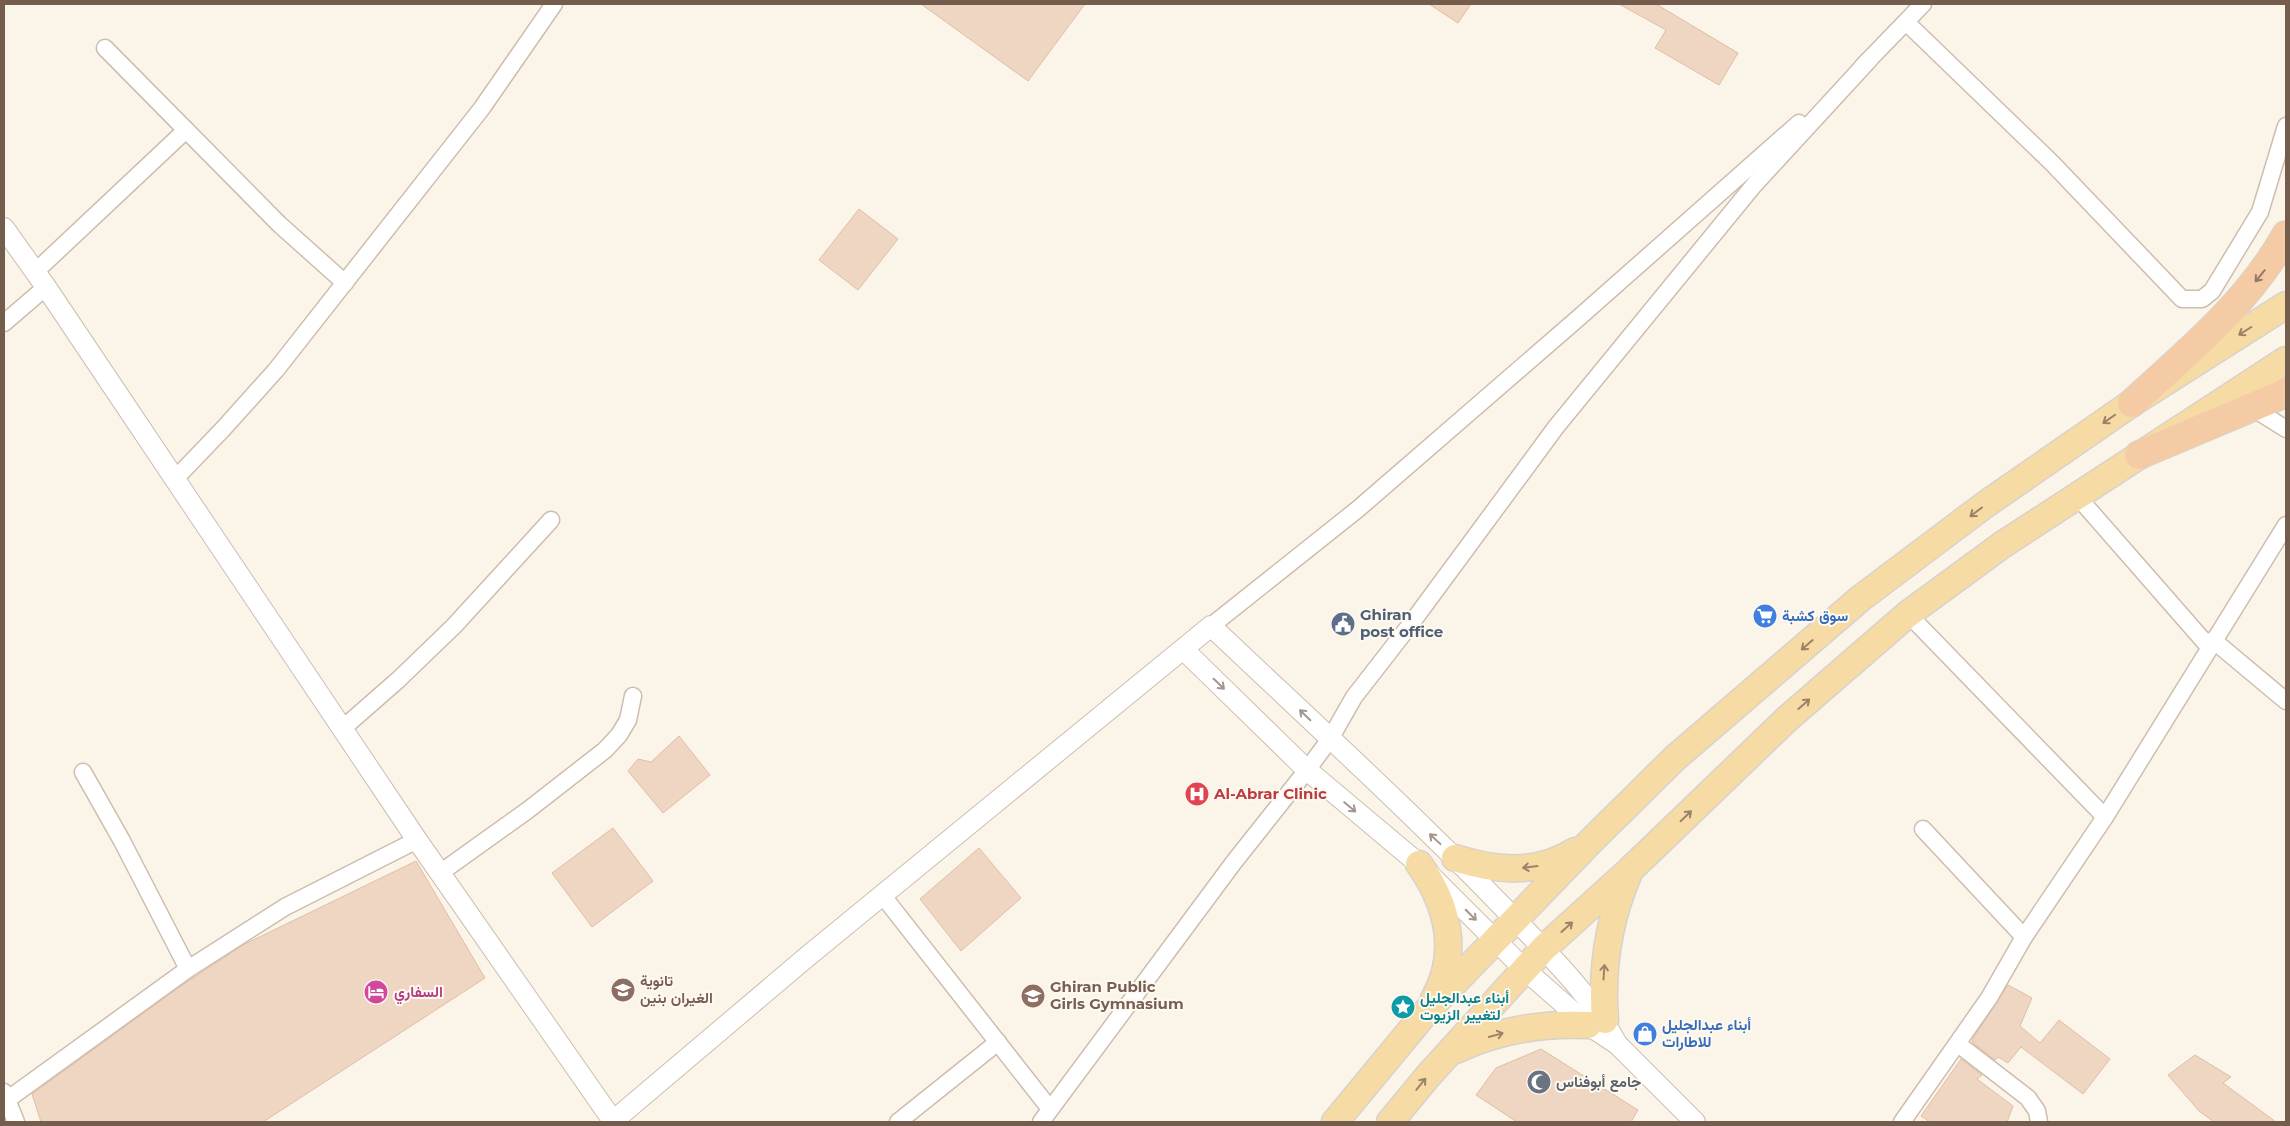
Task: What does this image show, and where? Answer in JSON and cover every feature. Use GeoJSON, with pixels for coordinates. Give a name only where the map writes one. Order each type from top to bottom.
{"type":"FeatureCollection","features":[{"type":"Feature","properties":{"kind":"highway"},"geometry":{"type":"LineString","coordinates":[[2132,403],[2225,318],[2272,261],[2286,235]]}},
{"type":"Feature","properties":{"kind":"highway"},"geometry":{"type":"LineString","coordinates":[[2139,455],[2286,393]]}},
{"type":"Feature","properties":{"kind":"main road"},"geometry":{"type":"LineString","coordinates":[[1335,1122],[1426,1012],[1590,842],[1675,758],[1861,598],[1986,504],[2132,403],[2286,304]]}},
{"type":"Feature","properties":{"kind":"main road"},"geometry":{"type":"LineString","coordinates":[[1390,1122],[1428,1076],[1544,948],[1630,871],[1787,719],[1908,614],[2002,545],[2286,360]]}},
{"type":"Feature","properties":{"kind":"main road"},"geometry":{"type":"LineString","coordinates":[[1456,858],[1482,867],[1511,870],[1539,866],[1566,857],[1590,842]]}},
{"type":"Feature","properties":{"kind":"main road"},"geometry":{"type":"LineString","coordinates":[[1419,864],[1432,883],[1442,904],[1448,941],[1445,971],[1438,992],[1426,1012]]}},
{"type":"Feature","properties":{"kind":"main road"},"geometry":{"type":"LineString","coordinates":[[1450,1052],[1488,1037],[1528,1027],[1597,1023],[1614,912],[1630,871]]}},
{"type":"Feature","properties":{"kind":"street"},"geometry":{"type":"LineString","coordinates":[[174,479],[223,429],[276,370],[482,108],[554,4]]}},
{"type":"Feature","properties":{"kind":"street"},"geometry":{"type":"LineString","coordinates":[[883,896],[998,1042],[1045,1116],[1234,862],[1330,739],[1354,697],[1410,625],[1556,427],[1754,184],[1923,4]]}},
{"type":"Feature","properties":{"kind":"street"},"geometry":{"type":"LineString","coordinates":[[1906,22],[2052,163],[2182,299],[2202,299],[2212,291],[2260,212],[2286,126]]}},
{"type":"Feature","properties":{"kind":"street"},"geometry":{"type":"LineString","coordinates":[[105,48],[279,224],[345,283]]}},
{"type":"Feature","properties":{"kind":"street"},"geometry":{"type":"LineString","coordinates":[[4,228],[41,279],[440,874],[612,1122],[808,956],[1082,730],[1358,509],[1576,321],[1869,60]]}},
{"type":"Feature","properties":{"kind":"street"},"geometry":{"type":"LineString","coordinates":[[4,323],[41,279],[186,130]]}},
{"type":"Feature","properties":{"kind":"street"},"geometry":{"type":"LineString","coordinates":[[2251,407],[2286,429]]}},
{"type":"Feature","properties":{"kind":"street"},"geometry":{"type":"LineString","coordinates":[[2076,496],[2211,643],[2286,701]]}},
{"type":"Feature","properties":{"kind":"street"},"geometry":{"type":"LineString","coordinates":[[342,729],[398,680],[454,626],[551,520]]}},
{"type":"Feature","properties":{"kind":"street"},"geometry":{"type":"LineString","coordinates":[[1902,1122],[1989,998],[2024,937],[2105,817],[2211,643],[2286,525]]}},
{"type":"Feature","properties":{"kind":"street"},"geometry":{"type":"LineString","coordinates":[[1908,614],[2105,817]]}},
{"type":"Feature","properties":{"kind":"street"},"geometry":{"type":"LineString","coordinates":[[1211,626],[1456,858],[1544,948],[1597,1023],[1695,1122]]}},
{"type":"Feature","properties":{"kind":"street"},"geometry":{"type":"LineString","coordinates":[[1184,650],[1307,770],[1419,864],[1524,969],[1597,1023]]}},
{"type":"Feature","properties":{"kind":"street"},"geometry":{"type":"LineString","coordinates":[[440,874],[528,810],[605,750],[619,735],[628,720],[633,696]]}},
{"type":"Feature","properties":{"kind":"street"},"geometry":{"type":"LineString","coordinates":[[83,772],[122,841],[188,969]]}},
{"type":"Feature","properties":{"kind":"street"},"geometry":{"type":"LineString","coordinates":[[1924,829],[2024,937]]}},
{"type":"Feature","properties":{"kind":"street"},"geometry":{"type":"LineString","coordinates":[[16,1122],[5,1098],[188,969],[286,907],[417,840]]}},
{"type":"Feature","properties":{"kind":"street"},"geometry":{"type":"LineString","coordinates":[[898,1122],[998,1042]]}},
{"type":"Feature","properties":{"kind":"street"},"geometry":{"type":"LineString","coordinates":[[1958,1044],[2028,1098],[2038,1111],[2039,1122]]}},
{"type":"Feature","properties":{"kind":"building"},"geometry":{"type":"Polygon","coordinates":[[[921,4],[1085,4],[1028,81],[921,4]]]}},
{"type":"Feature","properties":{"kind":"building"},"geometry":{"type":"Polygon","coordinates":[[[1429,4],[1471,4],[1458,23],[1429,4]]]}},
{"type":"Feature","properties":{"kind":"building"},"geometry":{"type":"Polygon","coordinates":[[[1619,4],[1656,4],[1738,53],[1719,85],[1655,48],[1666,30],[1619,4]]]}},
{"type":"Feature","properties":{"kind":"building"},"geometry":{"type":"Polygon","coordinates":[[[859,209],[898,239],[858,290],[819,260],[859,209]]]}},
{"type":"Feature","properties":{"kind":"building"},"geometry":{"type":"Polygon","coordinates":[[[679,736],[710,775],[663,813],[628,771],[638,759],[651,762],[679,736]]]}},
{"type":"Feature","properties":{"kind":"building"},"geometry":{"type":"Polygon","coordinates":[[[613,828],[653,881],[592,927],[552,873],[613,828]]]}},
{"type":"Feature","properties":{"kind":"building"},"geometry":{"type":"Polygon","coordinates":[[[979,848],[1021,898],[961,951],[920,899],[979,848]]]}},
{"type":"Feature","properties":{"kind":"building"},"geometry":{"type":"Polygon","coordinates":[[[416,861],[485,978],[263,1122],[41,1122],[32,1094],[178,988],[243,945],[416,861]]]}},
{"type":"Feature","properties":{"kind":"building"},"geometry":{"type":"Polygon","coordinates":[[[2008,985],[2032,998],[2020,1026],[2040,1043],[2059,1020],[2110,1059],[2083,1094],[2021,1047],[2008,1063],[1998,1057],[1995,1060],[1973,1043],[1972,1040],[2008,985]]]}},
{"type":"Feature","properties":{"kind":"building","name":"جامع أبوفناس"},"geometry":{"type":"Polygon","coordinates":[[[1541,1049],[1638,1110],[1631,1122],[1517,1122],[1476,1095],[1496,1068],[1541,1049]]]}},
{"type":"Feature","properties":{"kind":"building"},"geometry":{"type":"Polygon","coordinates":[[[2195,1055],[2231,1077],[2223,1083],[2276,1122],[2214,1122],[2199,1111],[2168,1075],[2195,1055]]]}},
{"type":"Feature","properties":{"kind":"building"},"geometry":{"type":"Polygon","coordinates":[[[1961,1059],[1982,1075],[1977,1079],[2013,1106],[2007,1122],[1930,1122],[1921,1116],[1961,1059]]]}},
{"type":"Feature","properties":{"kind":"place","name":"سوق كشبة"},"geometry":{"type":"Point","coordinates":[1765,616]}},
{"type":"Feature","properties":{"kind":"place","name":"Ghiran post office"},"geometry":{"type":"Point","coordinates":[1343,624]}},
{"type":"Feature","properties":{"kind":"place","name":"Al-Abrar Clinic"},"geometry":{"type":"Point","coordinates":[1197,794]}},
{"type":"Feature","properties":{"kind":"place","name":"تانوية الغيران بنين"},"geometry":{"type":"Point","coordinates":[623,990]}},
{"type":"Feature","properties":{"kind":"place","name":"السفاري"},"geometry":{"type":"Point","coordinates":[376,992]}},
{"type":"Feature","properties":{"kind":"place","name":"Ghiran Public Girls Gymnasium"},"geometry":{"type":"Point","coordinates":[1033,996]}},
{"type":"Feature","properties":{"kind":"place","name":"أبناء عبدالجليل لتغيير الزيوت"},"geometry":{"type":"Point","coordinates":[1403,1007]}},
{"type":"Feature","properties":{"kind":"place","name":"أبناء عبدالجليل للاطارات"},"geometry":{"type":"Point","coordinates":[1645,1034]}},
{"type":"Feature","properties":{"kind":"place","name":"جامع أبوفناس"},"geometry":{"type":"Point","coordinates":[1539,1082]}}]}
